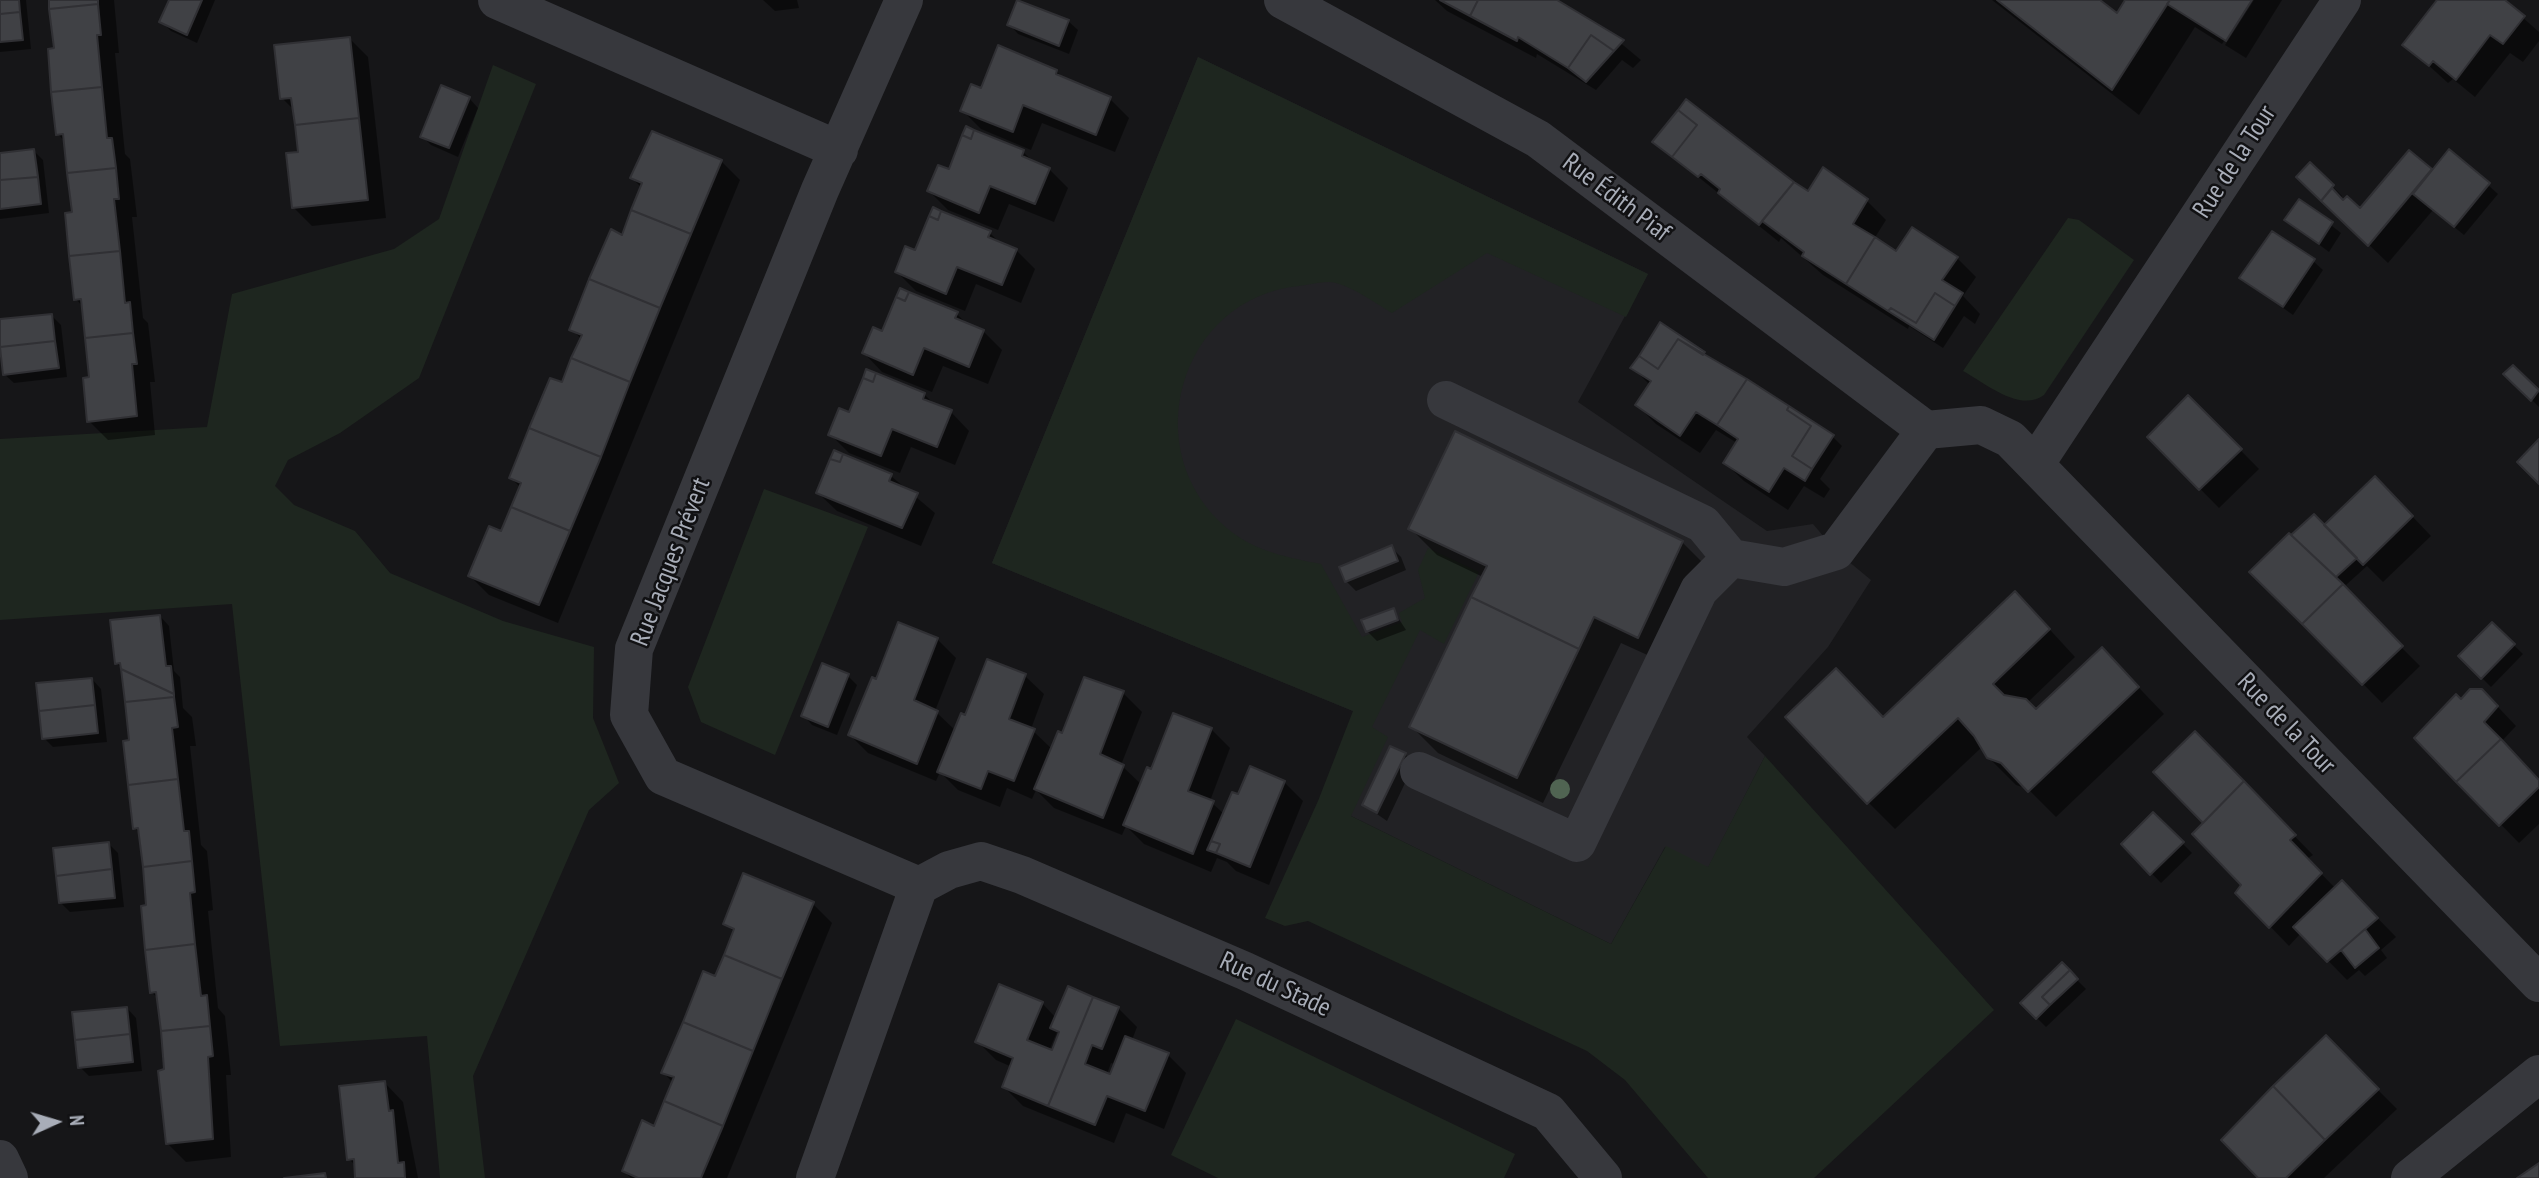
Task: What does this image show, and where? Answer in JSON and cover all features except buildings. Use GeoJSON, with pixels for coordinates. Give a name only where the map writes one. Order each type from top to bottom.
{"type":"FeatureCollection","features":[{"type":"Feature","properties":{"kind":"street"},"geometry":{"type":"LineString","coordinates":[[497,0],[564,13],[839,150],[904,0]]}},
{"type":"Feature","properties":{"kind":"street","name":"Rue Édith Piaf"},"geometry":{"type":"LineString","coordinates":[[1283,0],[1538,139],[1926,430]]}},
{"type":"Feature","properties":{"kind":"street","name":"Rue de la Tour"},"geometry":{"type":"LineString","coordinates":[[2036,464],[2342,0]]}},
{"type":"Feature","properties":{"kind":"street","name":"Rue Jacques Prévert"},"geometry":{"type":"LineString","coordinates":[[839,150],[820,190],[634,649],[629,715],[663,776],[919,886]]}},
{"type":"Feature","properties":{"kind":"street"},"geometry":{"type":"LineString","coordinates":[[1446,400],[1703,524],[1731,558],[1784,566],[1836,551],[1926,430]]}},
{"type":"Feature","properties":{"kind":"street","name":"Rue de la Tour"},"geometry":{"type":"LineString","coordinates":[[1926,430],[1981,425],[2010,439],[2539,983]]}},
{"type":"Feature","properties":{"kind":"street"},"geometry":{"type":"LineString","coordinates":[[1419,771],[1577,843],[1699,590],[1731,558]]}},
{"type":"Feature","properties":{"kind":"street","name":"Rue du Stade"},"geometry":{"type":"LineString","coordinates":[[919,886],[948,870],[981,861],[1034,880],[1245,971],[1548,1112],[1603,1178]]}},
{"type":"Feature","properties":{"kind":"street"},"geometry":{"type":"LineString","coordinates":[[815,1178],[919,886]]}},
{"type":"Feature","properties":{"kind":"street"},"geometry":{"type":"LineString","coordinates":[[2410,1178],[2539,1074]]}},
{"type":"Feature","properties":{"kind":"street"},"geometry":{"type":"LineString","coordinates":[[0,1159],[9,1178]]}},
{"type":"Feature","properties":{"kind":"shaded area"},"geometry":{"type":"Polygon","coordinates":[[[1198,57],[1648,274],[1578,402],[1767,531],[1813,524],[1836,551],[1871,580],[1828,647],[1747,737],[1765,756],[1708,868],[1665,847],[1611,944],[1351,816],[1353,711],[992,563],[1198,57]]]}},
{"type":"Feature","properties":{"kind":"shaded area"},"geometry":{"type":"Polygon","coordinates":[[[1198,57],[1648,274],[1626,317],[1487,253],[1392,313],[1358,292],[1332,282],[1299,286],[1258,297],[1224,318],[1199,348],[1184,383],[1178,421],[1183,460],[1199,497],[1238,537],[1284,556],[1321,564],[1362,637],[1402,622],[1399,613],[1425,598],[1418,570],[1428,548],[1479,572],[1444,644],[1420,630],[1372,727],[1388,737],[1351,816],[1611,944],[1666,846],[1708,867],[1765,756],[1994,1010],[1814,1178],[1708,1178],[1625,1080],[1587,1051],[1308,921],[1285,926],[1265,918],[1318,801],[1353,711],[992,563],[1198,57]]]}},
{"type":"Feature","properties":{"kind":"shaded area"},"geometry":{"type":"Polygon","coordinates":[[[493,65],[536,84],[419,378],[340,433],[288,460],[275,486],[294,505],[355,531],[390,573],[503,621],[594,647],[593,718],[619,783],[589,810],[473,1076],[485,1178],[440,1178],[427,1036],[280,1046],[232,604],[0,620],[0,439],[207,427],[232,294],[394,249],[439,219],[493,65]]]}},
{"type":"Feature","properties":{"kind":"shaded area"},"geometry":{"type":"Polygon","coordinates":[[[2068,218],[2079,220],[2134,260],[2044,395],[2035,400],[2024,401],[1992,389],[1963,371],[2068,218]]]}},
{"type":"Feature","properties":{"kind":"shaded area"},"geometry":{"type":"Polygon","coordinates":[[[764,489],[868,527],[775,755],[701,722],[688,687],[764,489]]]}},
{"type":"Feature","properties":{"kind":"shaded area"},"geometry":{"type":"Polygon","coordinates":[[[1236,1019],[1515,1154],[1504,1178],[1218,1178],[1171,1155],[1236,1019]]]}}]}
